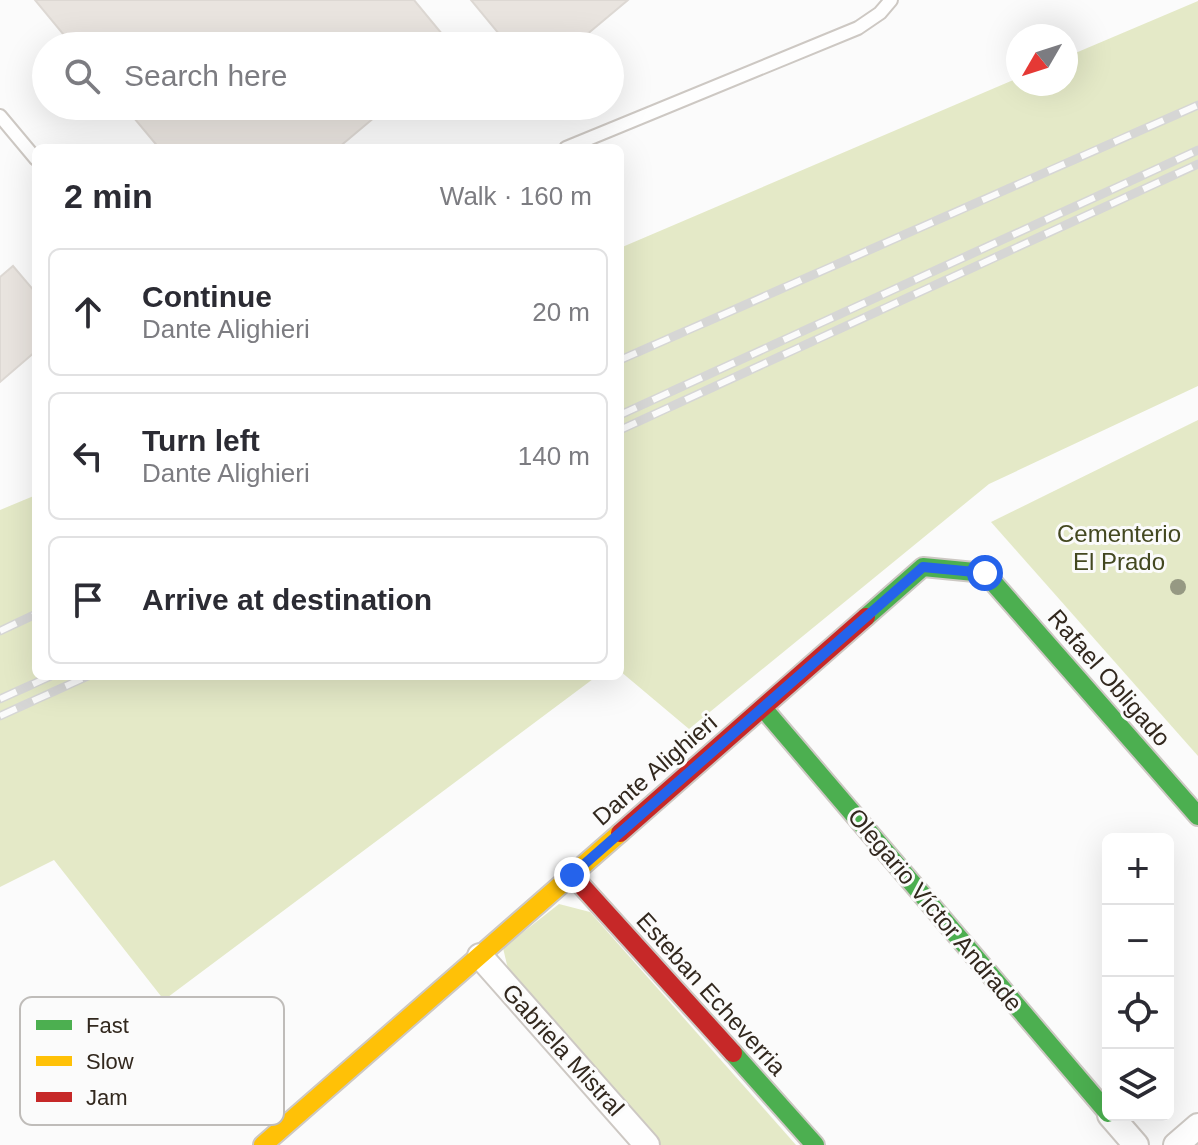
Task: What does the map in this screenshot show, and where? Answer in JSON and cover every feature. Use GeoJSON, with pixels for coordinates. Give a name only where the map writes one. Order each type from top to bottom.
{"type":"FeatureCollection","features":[{"type":"Feature","properties":{"kind":"street","name":"Dante Alighieri"},"geometry":{"type":"LineString","coordinates":[[271,1142],[923,567],[985,573]]}},
{"type":"Feature","properties":{"kind":"street","name":"Rafael Obligado"},"geometry":{"type":"LineString","coordinates":[[985,573],[1198,816]]}},
{"type":"Feature","properties":{"kind":"street","name":"Olegario Víctor Andrade"},"geometry":{"type":"LineString","coordinates":[[763,708],[1102,1106]]}},
{"type":"Feature","properties":{"kind":"street","name":"Esteban Echeverria"},"geometry":{"type":"LineString","coordinates":[[572,875],[815,1145]]}},
{"type":"Feature","properties":{"kind":"street","name":"Gabriela Mistral"},"geometry":{"type":"LineString","coordinates":[[480,956],[647,1145]]}},
{"type":"Feature","properties":{"kind":"street","name":"Olegario Víctor Andrade"},"geometry":{"type":"LineString","coordinates":[[1115,1121],[1136,1145]]}},
{"type":"Feature","properties":{"kind":"street"},"geometry":{"type":"LineString","coordinates":[[1176,1145],[1198,1126]]}},
{"type":"Feature","properties":{"kind":"lane"},"geometry":{"type":"LineString","coordinates":[[576,144],[858,28],[880,13],[891,0]]}},
{"type":"Feature","properties":{"kind":"lane"},"geometry":{"type":"LineString","coordinates":[[0,116],[32,154]]}},
{"type":"Feature","properties":{"kind":"green space"},"geometry":{"type":"Polygon","coordinates":[[[1198,1],[1198,386],[989,484],[689,729],[624,674],[624,246],[1006,83],[1006,96],[1078,96],[1078,52],[1198,1]]]}},
{"type":"Feature","properties":{"kind":"green space","name":"Cementerio El Prado"},"geometry":{"type":"Polygon","coordinates":[[[1198,420],[1198,756],[991,522],[1198,420]]]}},
{"type":"Feature","properties":{"kind":"green space"},"geometry":{"type":"Polygon","coordinates":[[[32,497],[32,680],[592,680],[168,997],[162,997],[54,860],[0,887],[0,510],[32,497]]]}},
{"type":"Feature","properties":{"kind":"green space"},"geometry":{"type":"Polygon","coordinates":[[[559,904],[590,912],[796,1145],[661,1145],[508,969],[503,948],[559,904]]]}},
{"type":"Feature","properties":{"kind":"building"},"geometry":{"type":"Polygon","coordinates":[[[35,0],[414,0],[440,32],[61,32],[35,0]]]}},
{"type":"Feature","properties":{"kind":"building"},"geometry":{"type":"Polygon","coordinates":[[[471,0],[628,0],[590,32],[497,32],[471,0]]]}},
{"type":"Feature","properties":{"kind":"building"},"geometry":{"type":"Polygon","coordinates":[[[136,120],[371,120],[343,144],[156,144],[136,120]]]}},
{"type":"Feature","properties":{"kind":"building"},"geometry":{"type":"Polygon","coordinates":[[[13,266],[32,288],[32,354],[0,382],[0,277],[13,266]]]}},
{"type":"Feature","properties":{"kind":"railway"},"geometry":{"type":"LineString","coordinates":[[624,358],[1198,105]]}},
{"type":"Feature","properties":{"kind":"railway"},"geometry":{"type":"LineString","coordinates":[[624,413],[1198,150]]}},
{"type":"Feature","properties":{"kind":"railway"},"geometry":{"type":"LineString","coordinates":[[624,428],[1198,164]]}},
{"type":"Feature","properties":{"kind":"railway"},"geometry":{"type":"LineString","coordinates":[[0,631],[32,616]]}},
{"type":"Feature","properties":{"kind":"railway"},"geometry":{"type":"LineString","coordinates":[[0,699],[42,680]]}},
{"type":"Feature","properties":{"kind":"railway"},"geometry":{"type":"LineString","coordinates":[[0,716],[79,680]]}},
{"type":"Feature","properties":{"kind":"traffic: fast"},"geometry":{"type":"LineString","coordinates":[[866,617],[923,567],[985,573],[1198,816]]}},
{"type":"Feature","properties":{"kind":"traffic: fast"},"geometry":{"type":"LineString","coordinates":[[763,708],[1102,1106]]}},
{"type":"Feature","properties":{"kind":"traffic: fast"},"geometry":{"type":"LineString","coordinates":[[733,1053],[815,1145]]}},
{"type":"Feature","properties":{"kind":"traffic: slow"},"geometry":{"type":"LineString","coordinates":[[263,1145],[620,833]]}},
{"type":"Feature","properties":{"kind":"traffic: jam"},"geometry":{"type":"LineString","coordinates":[[620,833],[866,617]]}},
{"type":"Feature","properties":{"kind":"traffic: jam"},"geometry":{"type":"LineString","coordinates":[[572,875],[733,1053]]}},
{"type":"Feature","properties":{"kind":"route"},"geometry":{"type":"LineString","coordinates":[[572,875],[923,567],[985,573]]}}]}
